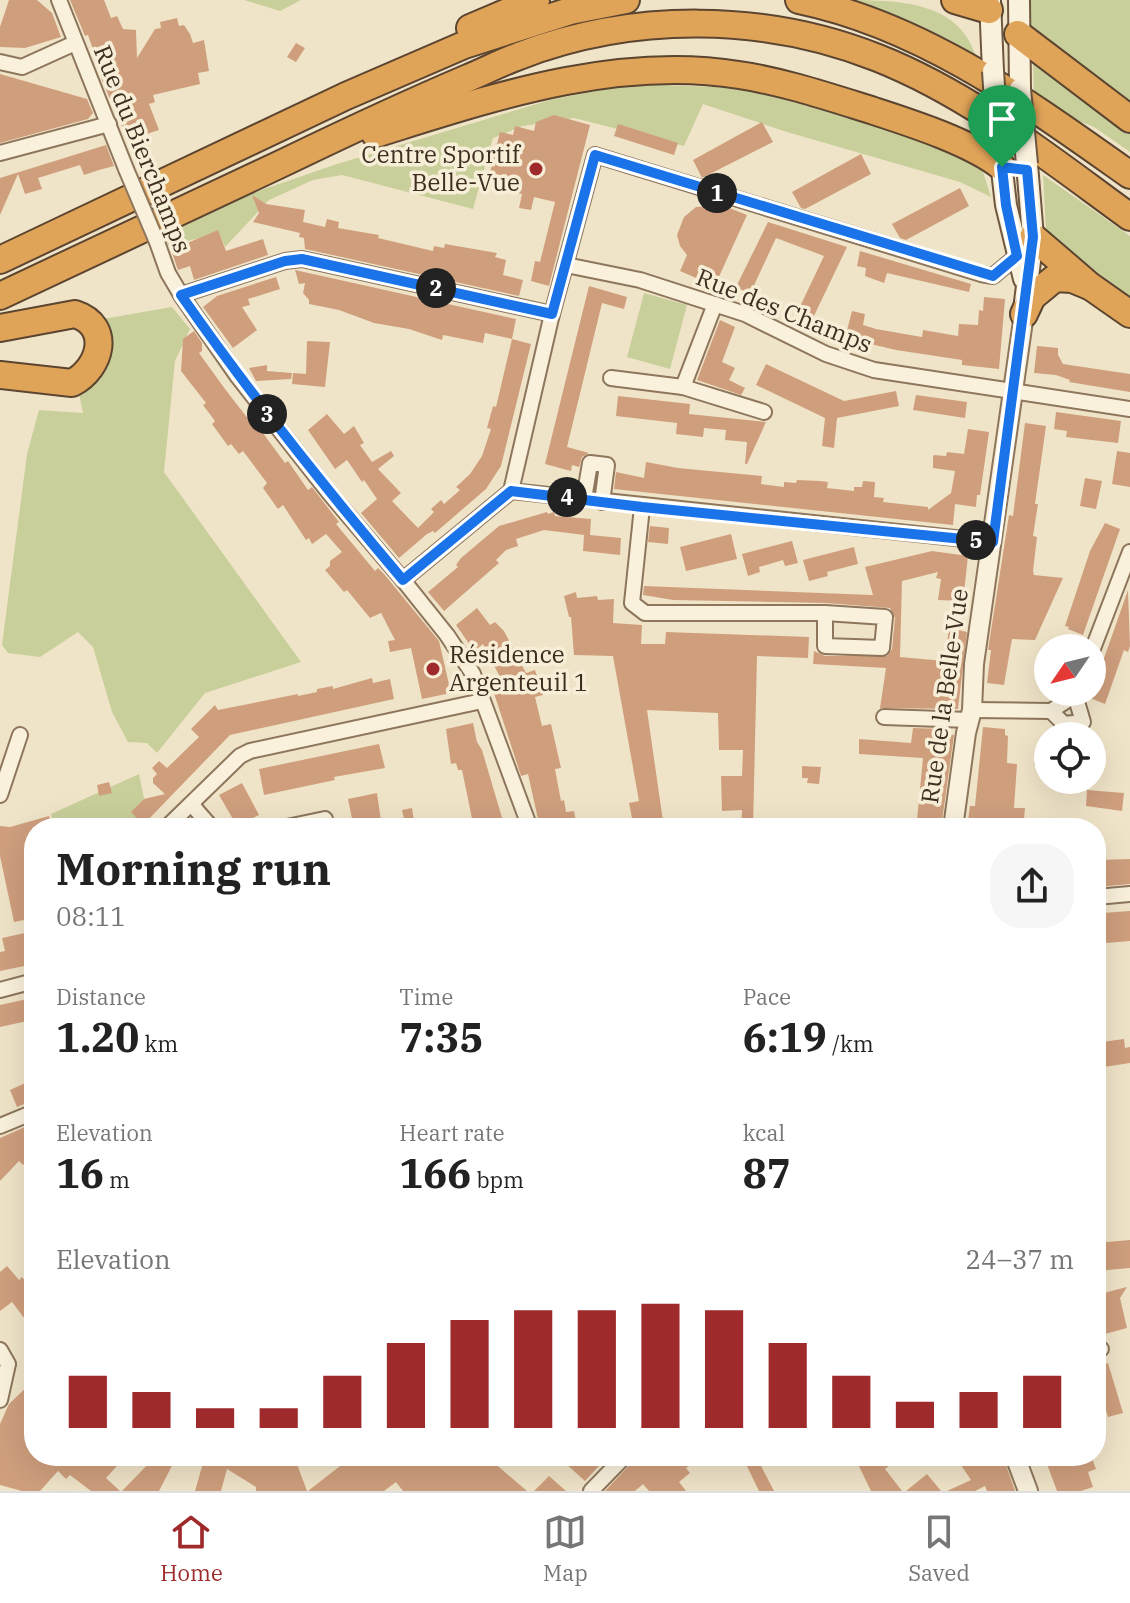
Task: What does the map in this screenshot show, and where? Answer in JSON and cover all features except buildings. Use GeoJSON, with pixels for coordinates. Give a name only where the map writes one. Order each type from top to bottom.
{"type":"FeatureCollection","features":[{"type":"Feature","properties":{"kind":"highway"},"geometry":{"type":"LineString","coordinates":[[317,110],[340,86],[536,0]]}},
{"type":"Feature","properties":{"kind":"highway"},"geometry":{"type":"LineString","coordinates":[[0,260],[317,110],[464,45],[570,11],[626,0]]}},
{"type":"Feature","properties":{"kind":"highway"},"geometry":{"type":"LineString","coordinates":[[799,0],[862,18],[960,63],[1006,88],[1130,175]]}},
{"type":"Feature","properties":{"kind":"highway"},"geometry":{"type":"LineString","coordinates":[[955,0],[990,5]]}},
{"type":"Feature","properties":{"kind":"highway"},"geometry":{"type":"LineString","coordinates":[[0,296],[406,104],[520,55],[614,31],[707,22],[766,28],[842,45],[925,79],[970,103],[1130,217]]}},
{"type":"Feature","properties":{"kind":"highway"},"geometry":{"type":"LineString","coordinates":[[1018,34],[1130,119]]}},
{"type":"Feature","properties":{"kind":"highway"},"geometry":{"type":"LineString","coordinates":[[298,155],[330,149],[489,99],[586,78],[637,71],[700,71],[786,83],[891,117],[987,155],[1013,162]]}},
{"type":"Feature","properties":{"kind":"highway"},"geometry":{"type":"LineString","coordinates":[[0,280],[374,107],[406,104]]}},
{"type":"Feature","properties":{"kind":"highway"},"geometry":{"type":"LineString","coordinates":[[1025,246],[1130,314]]}},
{"type":"Feature","properties":{"kind":"highway"},"geometry":{"type":"LineString","coordinates":[[1024,314],[1032,297],[1055,278],[1072,279],[1090,286]]}},
{"type":"Feature","properties":{"kind":"highway"},"geometry":{"type":"LineString","coordinates":[[0,328],[75,314],[82,316],[94,328],[99,343],[95,361],[80,379],[72,383],[0,375]]}},
{"type":"Feature","properties":{"kind":"main road","name":"Rue de la Belle-Vue"},"geometry":{"type":"LineString","coordinates":[[1019,0],[1020,89],[1009,215],[1025,246]]}},
{"type":"Feature","properties":{"kind":"main road"},"geometry":{"type":"LineString","coordinates":[[990,5],[1018,34]]}},
{"type":"Feature","properties":{"kind":"main road","name":"Rue de la Belle-Vue"},"geometry":{"type":"LineString","coordinates":[[990,5],[993,71],[1013,162],[1025,246],[1027,286],[1024,314]]}},
{"type":"Feature","properties":{"kind":"street","name":"Rue du Bierchamps"},"geometry":{"type":"LineString","coordinates":[[59,0],[168,273],[247,389],[403,580],[473,674],[526,818]]}},
{"type":"Feature","properties":{"kind":"street"},"geometry":{"type":"LineString","coordinates":[[0,62],[22,67],[75,43]]}},
{"type":"Feature","properties":{"kind":"street"},"geometry":{"type":"LineString","coordinates":[[0,153],[109,124]]}},
{"type":"Feature","properties":{"kind":"street"},"geometry":{"type":"LineString","coordinates":[[403,580],[511,491],[552,314],[595,155],[981,274],[993,276],[1025,246]]}},
{"type":"Feature","properties":{"kind":"street"},"geometry":{"type":"LineString","coordinates":[[181,295],[285,261],[302,259],[552,314]]}},
{"type":"Feature","properties":{"kind":"street","name":"Rue des Champs"},"geometry":{"type":"LineString","coordinates":[[566,265],[640,280],[745,314],[826,354],[874,370],[1130,409]]}},
{"type":"Feature","properties":{"kind":"street"},"geometry":{"type":"LineString","coordinates":[[683,387],[715,304]]}},
{"type":"Feature","properties":{"kind":"street","name":"Rue de la Belle-Vue"},"geometry":{"type":"LineString","coordinates":[[954,818],[1024,314]]}},
{"type":"Feature","properties":{"kind":"street"},"geometry":{"type":"LineString","coordinates":[[611,378],[683,387],[764,412]]}},
{"type":"Feature","properties":{"kind":"street"},"geometry":{"type":"LineString","coordinates":[[584,499],[590,463],[607,465],[602,502]]}},
{"type":"Feature","properties":{"kind":"street"},"geometry":{"type":"LineString","coordinates":[[511,491],[993,542]]}},
{"type":"Feature","properties":{"kind":"street"},"geometry":{"type":"LineString","coordinates":[[642,507],[632,603],[645,613],[825,613],[885,617],[882,648],[825,646],[825,613]]}},
{"type":"Feature","properties":{"kind":"street"},"geometry":{"type":"LineString","coordinates":[[1099,634],[1130,552]]}},
{"type":"Feature","properties":{"kind":"street"},"geometry":{"type":"LineString","coordinates":[[177,818],[240,756],[250,751],[482,701]]}},
{"type":"Feature","properties":{"kind":"street"},"geometry":{"type":"LineString","coordinates":[[884,717],[1051,711],[1058,706]]}},
{"type":"Feature","properties":{"kind":"street"},"geometry":{"type":"LineString","coordinates":[[1051,711],[1064,724],[1083,722],[1079,706]]}},
{"type":"Feature","properties":{"kind":"street"},"geometry":{"type":"LineString","coordinates":[[0,795],[20,735]]}},
{"type":"Feature","properties":{"kind":"street"},"geometry":{"type":"LineString","coordinates":[[192,805],[203,818]]}},
{"type":"Feature","properties":{"kind":"street"},"geometry":{"type":"LineString","coordinates":[[1106,896],[1130,894]]}},
{"type":"Feature","properties":{"kind":"street"},"geometry":{"type":"LineString","coordinates":[[0,990],[24,984]]}},
{"type":"Feature","properties":{"kind":"street"},"geometry":{"type":"LineString","coordinates":[[0,1126],[24,1116]]}},
{"type":"Feature","properties":{"kind":"street"},"geometry":{"type":"LineString","coordinates":[[0,1350],[8,1364],[0,1400]]}},
{"type":"Feature","properties":{"kind":"street"},"geometry":{"type":"LineString","coordinates":[[591,1491],[615,1466]]}},
{"type":"Feature","properties":{"kind":"street"},"geometry":{"type":"LineString","coordinates":[[1019,1466],[1028,1491]]}},
{"type":"Feature","properties":{"kind":"green space"},"geometry":{"type":"Polygon","coordinates":[[[244,0],[301,0],[280,11],[244,0]]]}},
{"type":"Feature","properties":{"kind":"green space"},"geometry":{"type":"Polygon","coordinates":[[[838,0],[905,3],[942,15],[957,26],[969,41],[977,61],[838,0]]]}},
{"type":"Feature","properties":{"kind":"green space"},"geometry":{"type":"Polygon","coordinates":[[[1019,0],[1130,0],[1130,119],[1018,34],[1019,0]]]}},
{"type":"Feature","properties":{"kind":"green space"},"geometry":{"type":"Polygon","coordinates":[[[1033,61],[1130,128],[1130,152],[1094,127],[1064,115],[1034,97],[1033,61]]]}},
{"type":"Feature","properties":{"kind":"green space"},"geometry":{"type":"Polygon","coordinates":[[[630,84],[715,87],[766,93],[905,131],[973,159],[983,172],[991,197],[960,182],[703,104],[684,146],[574,118],[523,126],[493,138],[473,209],[342,175],[313,180],[269,200],[225,247],[219,233],[168,246],[164,232],[247,195],[337,164],[550,100],[630,84]]]}},
{"type":"Feature","properties":{"kind":"green space"},"geometry":{"type":"Polygon","coordinates":[[[1043,175],[1130,236],[1130,301],[1064,252],[1046,231],[1043,175]]]}},
{"type":"Feature","properties":{"kind":"green space"},"geometry":{"type":"Polygon","coordinates":[[[644,293],[687,305],[670,369],[627,357],[644,293]]]}},
{"type":"Feature","properties":{"kind":"green space"},"geometry":{"type":"Polygon","coordinates":[[[172,307],[190,329],[175,361],[164,472],[301,662],[205,693],[157,753],[147,743],[128,742],[112,712],[93,647],[78,632],[40,657],[8,653],[2,645],[27,454],[39,410],[83,413],[78,389],[97,320],[172,307]]]}},
{"type":"Feature","properties":{"kind":"green space"},"geometry":{"type":"Polygon","coordinates":[[[139,774],[148,818],[52,818],[51,814],[139,774]]]}},
{"type":"Feature","properties":{"kind":"place","name":"Centre Sportif Belle-Vue"},"geometry":{"type":"Point","coordinates":[536,169]}},
{"type":"Feature","properties":{"kind":"place","name":"Résidence Argenteuil 1"},"geometry":{"type":"Point","coordinates":[433,669]}},
{"type":"Feature","properties":{"kind":"route"},"geometry":{"type":"LineString","coordinates":[[595,155],[993,276],[1017,256],[1002,167],[1027,170],[1033,237],[993,542],[511,491],[403,580],[330,494],[238,377],[181,295],[285,261],[302,259],[552,314],[595,155]]}}]}
